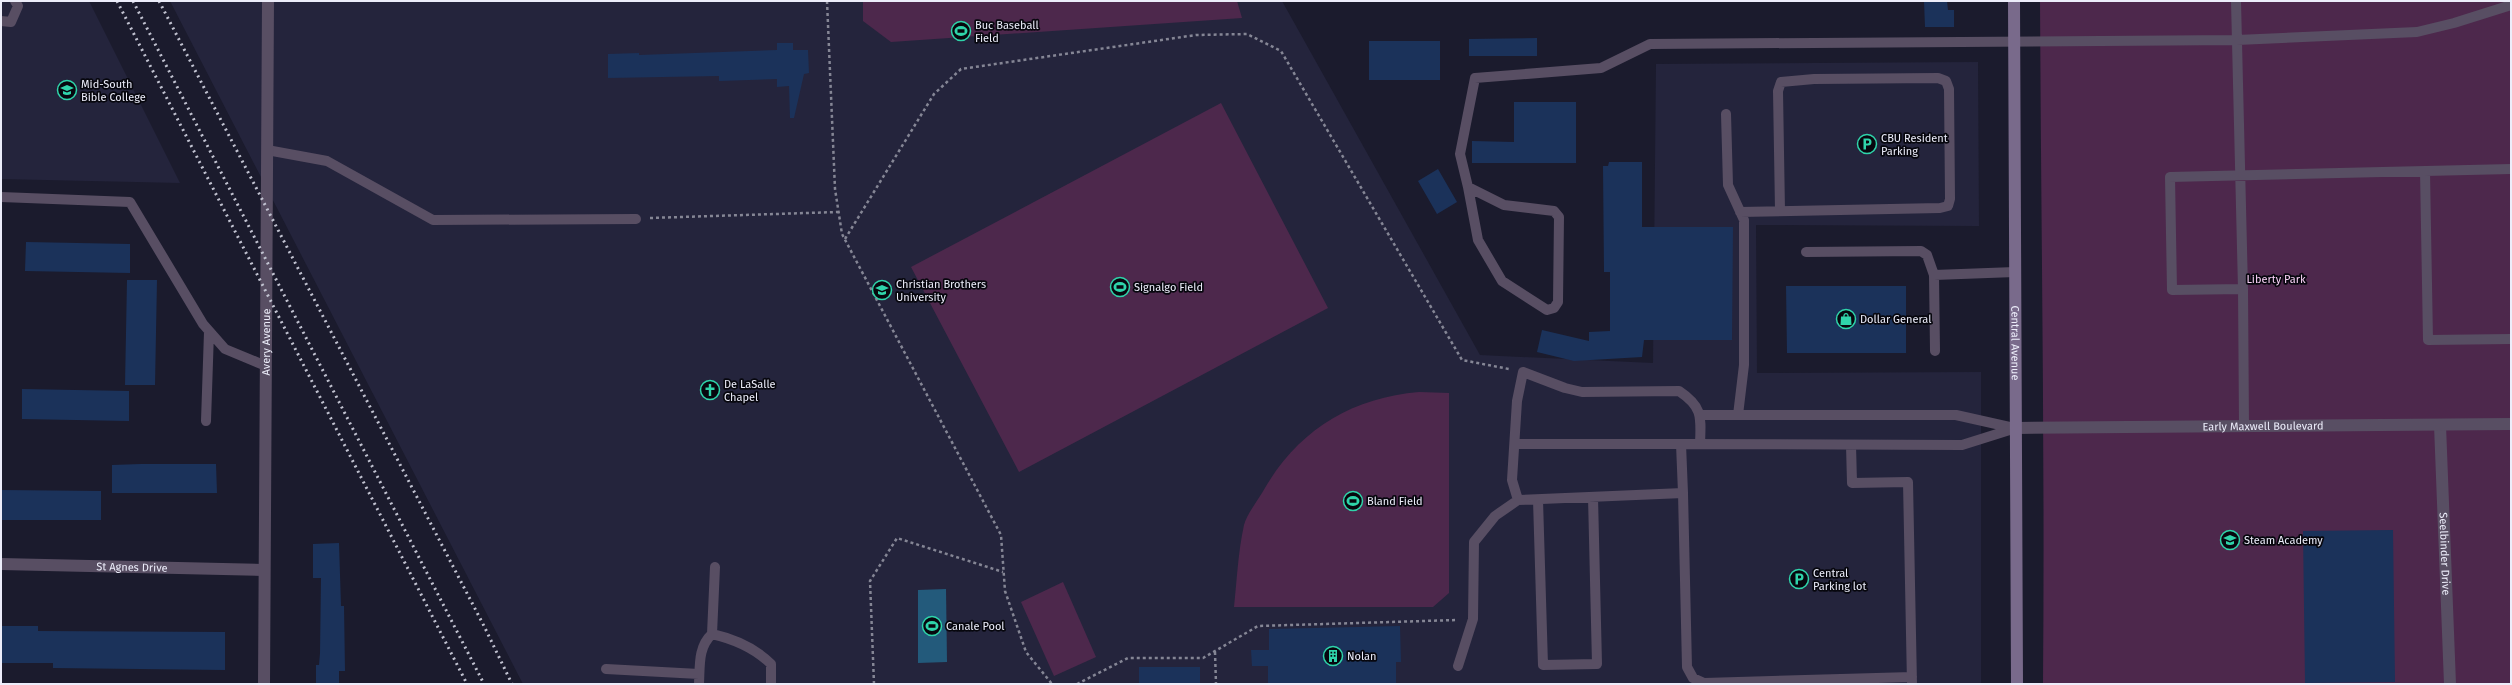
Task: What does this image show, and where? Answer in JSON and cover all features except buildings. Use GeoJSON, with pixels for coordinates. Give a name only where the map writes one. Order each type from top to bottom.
{"type":"FeatureCollection","features":[{"type":"Feature","properties":{"kind":"main road","name":"Central Avenue"},"geometry":{"type":"LineString","coordinates":[[2014,1],[2017,684]]}},
{"type":"Feature","properties":{"kind":"street","name":"Avery Avenue"},"geometry":{"type":"LineString","coordinates":[[264,684],[268,1]]}},
{"type":"Feature","properties":{"kind":"street","name":"Early Maxwell Boulevard"},"geometry":{"type":"LineString","coordinates":[[2016,428],[2511,424]]}},
{"type":"Feature","properties":{"kind":"street","name":"Seelbinder Drive"},"geometry":{"type":"LineString","coordinates":[[2440,425],[2450,684]]}},
{"type":"Feature","properties":{"kind":"street","name":"St Agnes Drive"},"geometry":{"type":"LineString","coordinates":[[1,564],[264,570]]}},
{"type":"Feature","properties":{"kind":"lane"},"geometry":{"type":"LineString","coordinates":[[1,22],[11,22],[18,6],[15,1]]}},
{"type":"Feature","properties":{"kind":"lane"},"geometry":{"type":"LineString","coordinates":[[2236,1],[2243,289],[2244,426]]}},
{"type":"Feature","properties":{"kind":"lane"},"geometry":{"type":"LineString","coordinates":[[1468,187],[1504,205],[1554,210],[1557,213],[1559,217],[1558,302],[1554,308],[1547,310],[1502,281],[1478,240],[1460,154],[1476,78],[1601,68],[1650,44],[2014,43],[2238,40],[2417,32],[2454,23],[2511,5]]}},
{"type":"Feature","properties":{"kind":"lane"},"geometry":{"type":"LineString","coordinates":[[1740,212],[1940,208],[1948,206],[1950,199],[1950,144],[1949,89],[1946,81],[1938,78],[1828,78],[1781,82],[1778,91],[1780,211]]}},
{"type":"Feature","properties":{"kind":"lane"},"geometry":{"type":"LineString","coordinates":[[1726,114],[1728,185],[1744,220],[1744,365],[1738,415]]}},
{"type":"Feature","properties":{"kind":"lane"},"geometry":{"type":"LineString","coordinates":[[267,150],[327,161],[433,220],[636,219]]}},
{"type":"Feature","properties":{"kind":"lane"},"geometry":{"type":"LineString","coordinates":[[2243,289],[2172,290],[2170,177],[2511,169]]}},
{"type":"Feature","properties":{"kind":"lane"},"geometry":{"type":"LineString","coordinates":[[2424,171],[2428,340],[2511,339]]}},
{"type":"Feature","properties":{"kind":"lane"},"geometry":{"type":"LineString","coordinates":[[1,197],[130,202],[209,332],[224,348],[266,366]]}},
{"type":"Feature","properties":{"kind":"lane"},"geometry":{"type":"LineString","coordinates":[[1806,252],[1921,251],[1929,259],[1934,275],[1935,351]]}},
{"type":"Feature","properties":{"kind":"lane"},"geometry":{"type":"LineString","coordinates":[[1934,275],[2015,272]]}},
{"type":"Feature","properties":{"kind":"lane"},"geometry":{"type":"LineString","coordinates":[[206,421],[209,332]]}},
{"type":"Feature","properties":{"kind":"lane"},"geometry":{"type":"LineString","coordinates":[[1518,500],[1512,480],[1517,401],[1523,372],[1565,388],[1582,392],[1679,391],[1692,399],[1701,415],[1700,444]]}},
{"type":"Feature","properties":{"kind":"lane"},"geometry":{"type":"LineString","coordinates":[[1701,415],[1956,415],[2016,428]]}},
{"type":"Feature","properties":{"kind":"lane"},"geometry":{"type":"LineString","coordinates":[[1515,444],[1962,445],[2016,428]]}},
{"type":"Feature","properties":{"kind":"lane"},"geometry":{"type":"LineString","coordinates":[[1681,444],[1687,667],[1693,678],[1704,683],[1912,681],[1908,482],[1852,483],[1851,445]]}},
{"type":"Feature","properties":{"kind":"lane"},"geometry":{"type":"LineString","coordinates":[[1458,666],[1474,620],[1474,542],[1495,516],[1518,500],[1683,494]]}},
{"type":"Feature","properties":{"kind":"lane"},"geometry":{"type":"LineString","coordinates":[[1538,500],[1543,665],[1597,664],[1593,497]]}},
{"type":"Feature","properties":{"kind":"lane"},"geometry":{"type":"LineString","coordinates":[[606,669],[699,679],[700,652],[705,641],[712,634],[715,567]]}},
{"type":"Feature","properties":{"kind":"lane"},"geometry":{"type":"LineString","coordinates":[[712,634],[729,637],[760,653],[771,664],[771,684]]}},
{"type":"Feature","properties":{"kind":"path"},"geometry":{"type":"LineString","coordinates":[[827,1],[834,190],[845,239],[1002,535],[1005,591],[1026,652],[1052,684]]}},
{"type":"Feature","properties":{"kind":"path"},"geometry":{"type":"LineString","coordinates":[[845,239],[934,94],[961,69],[1196,35],[1247,34],[1280,50],[1462,360],[1523,372]]}},
{"type":"Feature","properties":{"kind":"path"},"geometry":{"type":"LineString","coordinates":[[636,219],[838,212]]}},
{"type":"Feature","properties":{"kind":"path"},"geometry":{"type":"LineString","coordinates":[[874,684],[870,581],[896,538],[1003,572]]}},
{"type":"Feature","properties":{"kind":"path"},"geometry":{"type":"LineString","coordinates":[[1077,684],[1128,658],[1203,658],[1258,626],[1474,620]]}},
{"type":"Feature","properties":{"kind":"path"},"geometry":{"type":"LineString","coordinates":[[1215,651],[1216,684]]}},
{"type":"Feature","properties":{"kind":"shaded area","name":"Mid-South Bible College"},"geometry":{"type":"Polygon","coordinates":[[[1,1],[89,1],[180,183],[1,179],[1,1]]]}},
{"type":"Feature","properties":{"kind":"shaded area","name":"Christian Brothers University"},"geometry":{"type":"Polygon","coordinates":[[[170,1],[1282,1],[1480,355],[1653,363],[1656,64],[1978,62],[1979,226],[1756,225],[1757,373],[1981,372],[1981,684],[523,684],[170,1]]]}},
{"type":"Feature","properties":{"kind":"shaded area","name":"Canale Pool"},"geometry":{"type":"Polygon","coordinates":[[[946,589],[947,662],[918,663],[918,590],[946,589]]]}},
{"type":"Feature","properties":{"kind":"green space","name":"Buc Baseball Field"},"geometry":{"type":"Polygon","coordinates":[[[863,1],[1237,1],[1242,18],[891,42],[863,21],[863,1]]]}},
{"type":"Feature","properties":{"kind":"green space","name":"Liberty Park"},"geometry":{"type":"Polygon","coordinates":[[[2040,1],[2511,1],[2511,684],[2043,684],[2040,1]]]}},
{"type":"Feature","properties":{"kind":"green space","name":"Signalgo Field"},"geometry":{"type":"Polygon","coordinates":[[[1221,103],[1328,308],[1019,472],[911,267],[1221,103]]]}},
{"type":"Feature","properties":{"kind":"green space","name":"Bland Field"},"geometry":{"type":"Polygon","coordinates":[[[1419,392],[1449,393],[1449,593],[1433,607],[1234,607],[1240,545],[1245,521],[1276,471],[1291,452],[1308,436],[1327,422],[1348,411],[1370,402],[1419,392]]]}},
{"type":"Feature","properties":{"kind":"green space"},"geometry":{"type":"Polygon","coordinates":[[[1063,582],[1096,657],[1054,676],[1021,602],[1063,582]]]}},
{"type":"Feature","properties":{"kind":"railway"},"geometry":{"type":"LineString","coordinates":[[117,1],[467,684]]}},
{"type":"Feature","properties":{"kind":"railway"},"geometry":{"type":"LineString","coordinates":[[133,1],[484,684]]}},
{"type":"Feature","properties":{"kind":"railway"},"geometry":{"type":"LineString","coordinates":[[159,1],[484,626],[512,684]]}},
{"type":"Feature","properties":{"kind":"place","name":"Buc Baseball Field"},"geometry":{"type":"Point","coordinates":[961,31]}},
{"type":"Feature","properties":{"kind":"place","name":"Mid-South Bible College"},"geometry":{"type":"Point","coordinates":[67,90]}},
{"type":"Feature","properties":{"kind":"place","name":"CBU Resident Parking"},"geometry":{"type":"Point","coordinates":[1867,144]}},
{"type":"Feature","properties":{"kind":"place","name":"Signalgo Field"},"geometry":{"type":"Point","coordinates":[1120,287]}},
{"type":"Feature","properties":{"kind":"place","name":"Christian Brothers University"},"geometry":{"type":"Point","coordinates":[882,290]}},
{"type":"Feature","properties":{"kind":"place","name":"Dollar General"},"geometry":{"type":"Point","coordinates":[1846,319]}},
{"type":"Feature","properties":{"kind":"place","name":"De LaSalle Chapel"},"geometry":{"type":"Point","coordinates":[710,390]}},
{"type":"Feature","properties":{"kind":"place","name":"Bland Field"},"geometry":{"type":"Point","coordinates":[1353,501]}},
{"type":"Feature","properties":{"kind":"place","name":"Steam Academy"},"geometry":{"type":"Point","coordinates":[2230,540]}},
{"type":"Feature","properties":{"kind":"place","name":"Central Parking lot"},"geometry":{"type":"Point","coordinates":[1799,579]}},
{"type":"Feature","properties":{"kind":"place","name":"Canale Pool"},"geometry":{"type":"Point","coordinates":[932,626]}},
{"type":"Feature","properties":{"kind":"place","name":"Nolan"},"geometry":{"type":"Point","coordinates":[1333,656]}}]}
